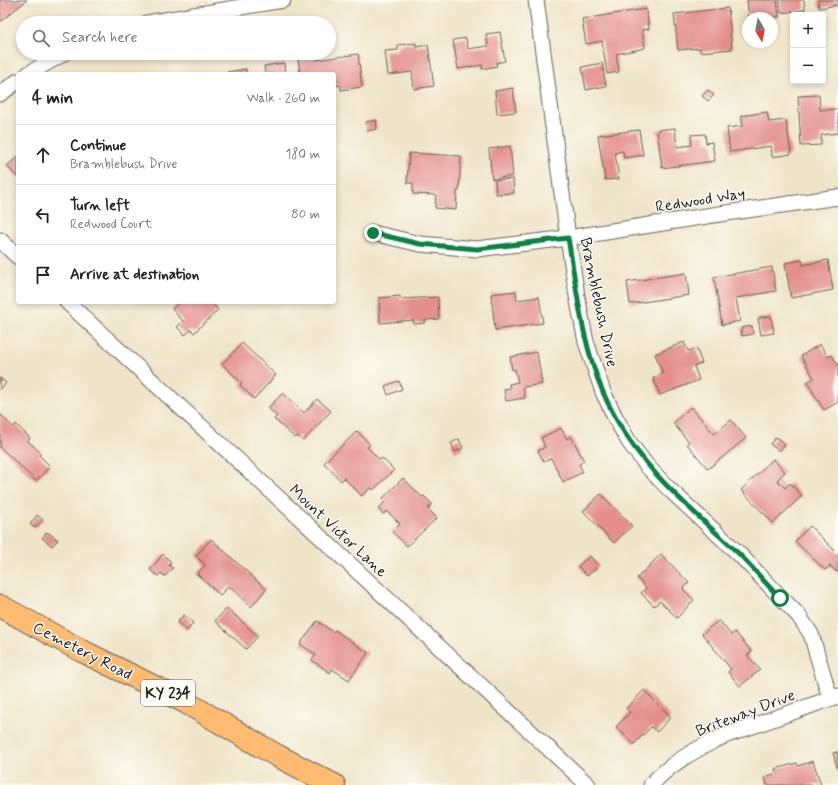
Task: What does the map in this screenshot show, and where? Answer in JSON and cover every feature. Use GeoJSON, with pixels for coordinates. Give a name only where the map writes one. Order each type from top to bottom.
{"type":"FeatureCollection","features":[{"type":"Feature","properties":{"kind":"main road","name":"Cemetery Road"},"geometry":{"type":"LineString","coordinates":[[0,606],[80,650],[188,703],[276,755],[334,785]]}},
{"type":"Feature","properties":{"kind":"street"},"geometry":{"type":"LineString","coordinates":[[189,16],[283,0]]}},
{"type":"Feature","properties":{"kind":"street","name":"Bramblebush Drive"},"geometry":{"type":"LineString","coordinates":[[536,0],[568,238],[586,342],[602,392],[629,442],[642,460],[668,488],[738,553],[798,615],[810,634],[834,697]]}},
{"type":"Feature","properties":{"kind":"street"},"geometry":{"type":"LineString","coordinates":[[31,72],[52,60]]}},
{"type":"Feature","properties":{"kind":"street"},"geometry":{"type":"LineString","coordinates":[[0,94],[16,82]]}},
{"type":"Feature","properties":{"kind":"street","name":"Redwood Way"},"geometry":{"type":"LineString","coordinates":[[373,233],[420,244],[477,249],[568,238],[838,197]]}},
{"type":"Feature","properties":{"kind":"street"},"geometry":{"type":"LineString","coordinates":[[0,240],[16,255]]}},
{"type":"Feature","properties":{"kind":"street","name":"Mount Victor Lane"},"geometry":{"type":"LineString","coordinates":[[69,304],[588,785]]}},
{"type":"Feature","properties":{"kind":"street","name":"Briteway Drive"},"geometry":{"type":"LineString","coordinates":[[651,785],[671,766],[710,742],[834,697]]}},
{"type":"Feature","properties":{"kind":"building"},"geometry":{"type":"Polygon","coordinates":[[[0,0],[27,0],[0,22],[0,0]]]}},
{"type":"Feature","properties":{"kind":"building"},"geometry":{"type":"Polygon","coordinates":[[[747,0],[777,0],[779,17],[778,12],[748,12],[747,0]]]}},
{"type":"Feature","properties":{"kind":"building"},"geometry":{"type":"Polygon","coordinates":[[[779,0],[804,0],[805,10],[781,13],[779,0]]]}},
{"type":"Feature","properties":{"kind":"building"},"geometry":{"type":"Polygon","coordinates":[[[818,0],[838,0],[838,5],[819,8],[818,0]]]}},
{"type":"Feature","properties":{"kind":"building"},"geometry":{"type":"Polygon","coordinates":[[[728,8],[732,49],[700,52],[700,48],[678,50],[674,14],[728,8]]]}},
{"type":"Feature","properties":{"kind":"building"},"geometry":{"type":"Polygon","coordinates":[[[646,9],[649,29],[642,30],[645,48],[616,54],[619,72],[607,74],[602,41],[586,44],[582,19],[646,9]]]}},
{"type":"Feature","properties":{"kind":"building"},"geometry":{"type":"Polygon","coordinates":[[[500,32],[505,61],[496,63],[497,66],[482,69],[482,65],[458,69],[453,40],[466,38],[468,49],[488,46],[486,34],[500,32]]]}},
{"type":"Feature","properties":{"kind":"building"},"geometry":{"type":"Polygon","coordinates":[[[416,43],[416,47],[428,45],[434,86],[414,89],[412,72],[388,75],[385,51],[398,50],[398,45],[416,43]]]}},
{"type":"Feature","properties":{"kind":"building"},"geometry":{"type":"Polygon","coordinates":[[[358,54],[362,87],[341,90],[341,85],[336,86],[336,72],[300,72],[298,60],[336,60],[336,57],[358,54]]]}},
{"type":"Feature","properties":{"kind":"building"},"geometry":{"type":"Polygon","coordinates":[[[284,63],[285,72],[265,72],[264,66],[284,63]]]}},
{"type":"Feature","properties":{"kind":"building"},"geometry":{"type":"Polygon","coordinates":[[[602,63],[606,86],[586,90],[582,67],[602,63]]]}},
{"type":"Feature","properties":{"kind":"building"},"geometry":{"type":"Polygon","coordinates":[[[246,69],[246,72],[227,72],[246,69]]]}},
{"type":"Feature","properties":{"kind":"building"},"geometry":{"type":"Polygon","coordinates":[[[513,88],[516,112],[497,114],[495,91],[513,88]]]}},
{"type":"Feature","properties":{"kind":"building"},"geometry":{"type":"Polygon","coordinates":[[[708,90],[714,95],[708,101],[702,96],[708,90]]]}},
{"type":"Feature","properties":{"kind":"building"},"geometry":{"type":"Polygon","coordinates":[[[819,95],[820,110],[838,109],[838,133],[821,135],[821,145],[801,146],[798,96],[819,95]]]}},
{"type":"Feature","properties":{"kind":"building"},"geometry":{"type":"Polygon","coordinates":[[[767,112],[769,122],[786,120],[791,154],[772,157],[771,146],[730,152],[727,128],[743,126],[741,116],[767,112]]]}},
{"type":"Feature","properties":{"kind":"building"},"geometry":{"type":"Polygon","coordinates":[[[376,120],[377,129],[367,131],[366,122],[376,120]]]}},
{"type":"Feature","properties":{"kind":"building"},"geometry":{"type":"Polygon","coordinates":[[[675,128],[677,147],[692,145],[691,135],[705,134],[706,143],[712,142],[715,161],[662,168],[657,130],[675,128]]]}},
{"type":"Feature","properties":{"kind":"building"},"geometry":{"type":"Polygon","coordinates":[[[639,130],[643,155],[624,158],[623,151],[615,153],[619,179],[605,180],[598,135],[639,130]]]}},
{"type":"Feature","properties":{"kind":"building"},"geometry":{"type":"Polygon","coordinates":[[[510,146],[513,176],[492,179],[489,149],[510,146]]]}},
{"type":"Feature","properties":{"kind":"building"},"geometry":{"type":"Polygon","coordinates":[[[409,153],[461,156],[459,191],[457,191],[456,210],[435,208],[436,195],[413,194],[413,183],[407,183],[409,153]]]}},
{"type":"Feature","properties":{"kind":"building"},"geometry":{"type":"Polygon","coordinates":[[[16,158],[16,176],[7,166],[16,158]]]}},
{"type":"Feature","properties":{"kind":"building"},"geometry":{"type":"Polygon","coordinates":[[[513,179],[514,193],[496,194],[495,180],[513,179]]]}},
{"type":"Feature","properties":{"kind":"building"},"geometry":{"type":"Polygon","coordinates":[[[802,260],[803,265],[828,260],[833,290],[791,298],[785,263],[802,260]]]}},
{"type":"Feature","properties":{"kind":"building"},"geometry":{"type":"Polygon","coordinates":[[[772,267],[776,291],[736,298],[740,321],[722,325],[714,277],[772,267]]]}},
{"type":"Feature","properties":{"kind":"building"},"geometry":{"type":"Polygon","coordinates":[[[686,273],[689,295],[630,304],[627,282],[686,273]]]}},
{"type":"Feature","properties":{"kind":"building"},"geometry":{"type":"Polygon","coordinates":[[[516,291],[517,300],[539,297],[543,323],[495,330],[491,294],[516,291]]]}},
{"type":"Feature","properties":{"kind":"building"},"geometry":{"type":"Polygon","coordinates":[[[400,296],[400,299],[438,297],[439,319],[425,320],[425,323],[414,324],[413,320],[380,323],[379,298],[400,296]]]}},
{"type":"Feature","properties":{"kind":"building"},"geometry":{"type":"Polygon","coordinates":[[[177,304],[213,304],[218,310],[194,333],[191,330],[185,335],[177,327],[183,321],[172,309],[177,304]]]}},
{"type":"Feature","properties":{"kind":"building"},"geometry":{"type":"Polygon","coordinates":[[[771,316],[774,333],[761,335],[758,318],[771,316]]]}},
{"type":"Feature","properties":{"kind":"building"},"geometry":{"type":"Polygon","coordinates":[[[752,326],[753,334],[742,336],[741,328],[752,326]]]}},
{"type":"Feature","properties":{"kind":"building"},"geometry":{"type":"Polygon","coordinates":[[[684,342],[688,351],[696,348],[702,363],[694,366],[699,380],[660,395],[653,378],[663,374],[655,354],[684,342]]]}},
{"type":"Feature","properties":{"kind":"building"},"geometry":{"type":"Polygon","coordinates":[[[242,343],[276,375],[254,399],[240,385],[242,383],[222,364],[242,343]]]}},
{"type":"Feature","properties":{"kind":"building"},"geometry":{"type":"Polygon","coordinates":[[[820,344],[828,357],[832,355],[838,365],[838,402],[824,410],[807,382],[814,378],[801,356],[820,344]]]}},
{"type":"Feature","properties":{"kind":"building"},"geometry":{"type":"Polygon","coordinates":[[[537,352],[542,384],[523,387],[525,398],[506,401],[504,389],[510,388],[509,384],[518,382],[515,369],[512,370],[510,357],[537,352]]]}},
{"type":"Feature","properties":{"kind":"building"},"geometry":{"type":"Polygon","coordinates":[[[0,378],[6,383],[0,390],[0,378]]]}},
{"type":"Feature","properties":{"kind":"building"},"geometry":{"type":"Polygon","coordinates":[[[399,381],[402,389],[388,395],[385,386],[399,381]]]}},
{"type":"Feature","properties":{"kind":"building"},"geometry":{"type":"Polygon","coordinates":[[[283,393],[304,413],[317,399],[331,411],[303,441],[298,436],[295,438],[274,419],[277,416],[268,408],[283,393]]]}},
{"type":"Feature","properties":{"kind":"building"},"geometry":{"type":"Polygon","coordinates":[[[691,407],[714,434],[731,420],[746,438],[708,469],[687,444],[689,442],[673,423],[691,407]]]}},
{"type":"Feature","properties":{"kind":"building"},"geometry":{"type":"Polygon","coordinates":[[[0,414],[13,427],[16,424],[30,438],[28,441],[41,453],[39,455],[50,466],[36,481],[0,447],[0,414]]]}},
{"type":"Feature","properties":{"kind":"building"},"geometry":{"type":"Polygon","coordinates":[[[561,428],[567,439],[571,436],[584,461],[579,464],[583,472],[563,482],[551,458],[544,462],[538,451],[545,447],[541,438],[561,428]]]}},
{"type":"Feature","properties":{"kind":"building"},"geometry":{"type":"Polygon","coordinates":[[[357,431],[370,445],[367,447],[380,460],[382,458],[394,470],[373,490],[371,487],[362,496],[344,478],[341,481],[324,463],[357,431]]]}},
{"type":"Feature","properties":{"kind":"building"},"geometry":{"type":"Polygon","coordinates":[[[776,437],[785,444],[779,451],[770,444],[776,437]]]}},
{"type":"Feature","properties":{"kind":"building"},"geometry":{"type":"Polygon","coordinates":[[[459,439],[463,448],[455,452],[451,443],[459,439]]]}},
{"type":"Feature","properties":{"kind":"building"},"geometry":{"type":"Polygon","coordinates":[[[773,459],[785,472],[777,480],[785,488],[790,483],[802,496],[773,523],[741,490],[773,459]]]}},
{"type":"Feature","properties":{"kind":"building"},"geometry":{"type":"Polygon","coordinates":[[[403,478],[422,497],[424,496],[432,504],[428,509],[437,518],[407,546],[392,532],[400,524],[387,511],[384,514],[378,509],[386,501],[383,498],[403,478]]]}},
{"type":"Feature","properties":{"kind":"building"},"geometry":{"type":"Polygon","coordinates":[[[601,494],[632,526],[614,543],[583,511],[601,494]]]}},
{"type":"Feature","properties":{"kind":"building"},"geometry":{"type":"Polygon","coordinates":[[[37,515],[43,520],[35,528],[30,524],[37,515]]]}},
{"type":"Feature","properties":{"kind":"building"},"geometry":{"type":"Polygon","coordinates":[[[810,526],[838,554],[837,572],[830,566],[825,570],[795,541],[810,526]]]}},
{"type":"Feature","properties":{"kind":"building"},"geometry":{"type":"Polygon","coordinates":[[[47,532],[58,540],[52,546],[42,538],[47,532]]]}},
{"type":"Feature","properties":{"kind":"building"},"geometry":{"type":"Polygon","coordinates":[[[211,539],[266,589],[251,607],[229,586],[220,595],[197,574],[205,565],[196,556],[211,539]]]}},
{"type":"Feature","properties":{"kind":"building"},"geometry":{"type":"Polygon","coordinates":[[[163,554],[171,562],[169,565],[173,568],[165,576],[161,573],[158,576],[150,570],[163,554]]]}},
{"type":"Feature","properties":{"kind":"building"},"geometry":{"type":"Polygon","coordinates":[[[661,554],[689,583],[683,589],[694,600],[677,618],[660,601],[654,606],[641,593],[646,588],[637,578],[661,554]]]}},
{"type":"Feature","properties":{"kind":"building"},"geometry":{"type":"Polygon","coordinates":[[[590,556],[599,566],[587,576],[578,566],[590,556]]]}},
{"type":"Feature","properties":{"kind":"building"},"geometry":{"type":"Polygon","coordinates":[[[227,608],[258,636],[246,649],[215,621],[227,608]]]}},
{"type":"Feature","properties":{"kind":"building"},"geometry":{"type":"Polygon","coordinates":[[[184,615],[193,623],[187,631],[177,622],[184,615]]]}},
{"type":"Feature","properties":{"kind":"building"},"geometry":{"type":"Polygon","coordinates":[[[719,620],[731,635],[735,632],[752,652],[747,655],[760,670],[740,686],[728,672],[731,669],[702,634],[719,620]]]}},
{"type":"Feature","properties":{"kind":"building"},"geometry":{"type":"Polygon","coordinates":[[[317,621],[333,632],[335,630],[368,653],[349,680],[332,669],[330,673],[312,660],[316,655],[300,644],[317,621]]]}},
{"type":"Feature","properties":{"kind":"building"},"geometry":{"type":"Polygon","coordinates":[[[644,690],[671,717],[657,732],[651,727],[634,744],[616,727],[630,712],[626,709],[644,690]]]}},
{"type":"Feature","properties":{"kind":"building"},"geometry":{"type":"Polygon","coordinates":[[[838,752],[838,771],[833,753],[838,752]]]}},
{"type":"Feature","properties":{"kind":"building"},"geometry":{"type":"Polygon","coordinates":[[[813,761],[821,785],[767,785],[765,777],[777,773],[775,769],[797,763],[798,766],[813,761]]]}},
{"type":"Feature","properties":{"kind":"route"},"geometry":{"type":"LineString","coordinates":[[373,233],[420,244],[477,249],[568,238],[586,342],[602,392],[629,442],[647,466],[668,488],[738,553],[780,598]]}}]}
